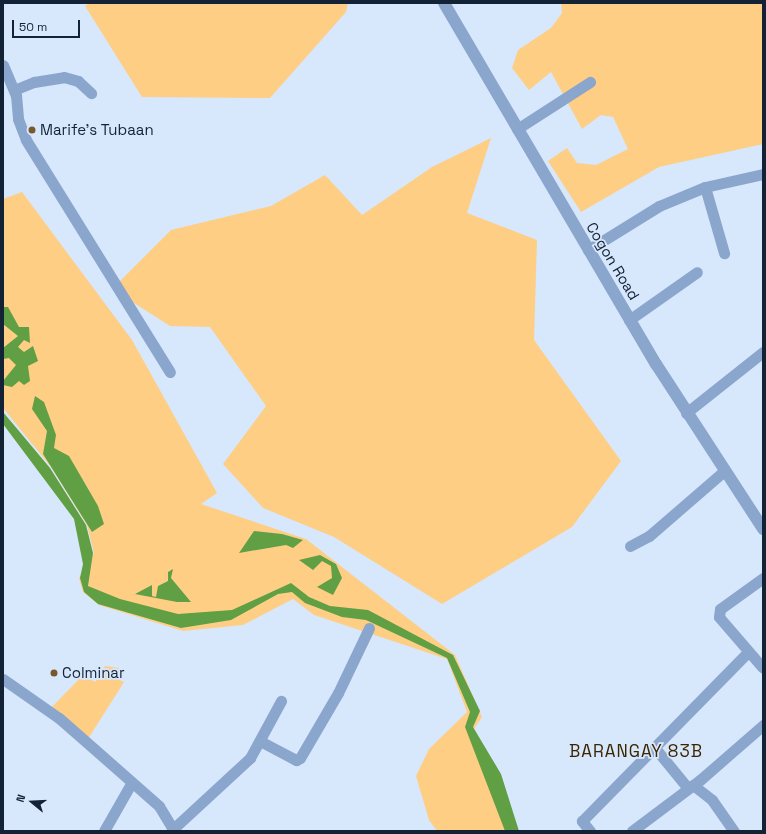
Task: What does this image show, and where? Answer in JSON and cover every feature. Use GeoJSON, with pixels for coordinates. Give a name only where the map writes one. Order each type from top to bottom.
{"type":"FeatureCollection","features":[{"type":"Feature","properties":{"kind":"street","name":"Cogon Road"},"geometry":{"type":"LineString","coordinates":[[444,3],[629,320],[686,413],[763,529]]}},
{"type":"Feature","properties":{"kind":"street"},"geometry":{"type":"LineString","coordinates":[[3,65],[14,90],[18,119],[26,140],[170,372]]}},
{"type":"Feature","properties":{"kind":"street"},"geometry":{"type":"LineString","coordinates":[[14,90],[34,82],[64,77],[78,81],[90,93]]}},
{"type":"Feature","properties":{"kind":"street"},"geometry":{"type":"LineString","coordinates":[[517,130],[590,82]]}},
{"type":"Feature","properties":{"kind":"street"},"geometry":{"type":"LineString","coordinates":[[588,250],[660,206],[705,187],[763,174]]}},
{"type":"Feature","properties":{"kind":"street"},"geometry":{"type":"LineString","coordinates":[[705,187],[724,253]]}},
{"type":"Feature","properties":{"kind":"street"},"geometry":{"type":"LineString","coordinates":[[629,320],[697,272]]}},
{"type":"Feature","properties":{"kind":"street"},"geometry":{"type":"LineString","coordinates":[[686,413],[763,352]]}},
{"type":"Feature","properties":{"kind":"street"},"geometry":{"type":"LineString","coordinates":[[630,546],[649,536],[724,472]]}},
{"type":"Feature","properties":{"kind":"street"},"geometry":{"type":"LineString","coordinates":[[763,578],[720,609],[722,624],[763,668]]}},
{"type":"Feature","properties":{"kind":"street"},"geometry":{"type":"LineString","coordinates":[[260,741],[296,760],[300,758],[338,693],[369,628]]}},
{"type":"Feature","properties":{"kind":"street"},"geometry":{"type":"LineString","coordinates":[[590,831],[582,821],[748,652]]}},
{"type":"Feature","properties":{"kind":"street"},"geometry":{"type":"LineString","coordinates":[[3,679],[58,718],[132,782],[159,806],[173,829],[243,766],[260,741],[281,701]]}},
{"type":"Feature","properties":{"kind":"street"},"geometry":{"type":"LineString","coordinates":[[632,831],[690,786],[763,725]]}},
{"type":"Feature","properties":{"kind":"street"},"geometry":{"type":"LineString","coordinates":[[655,748],[690,786],[712,800],[734,831]]}},
{"type":"Feature","properties":{"kind":"street"},"geometry":{"type":"LineString","coordinates":[[104,831],[132,782]]}},
{"type":"Feature","properties":{"kind":"shaded area"},"geometry":{"type":"Polygon","coordinates":[[[89,3],[348,3],[346,12],[270,98],[142,97],[85,6],[89,3]]]}},
{"type":"Feature","properties":{"kind":"shaded area"},"geometry":{"type":"Polygon","coordinates":[[[561,3],[763,3],[763,144],[659,167],[581,212],[548,161],[567,148],[577,163],[596,165],[628,149],[613,117],[601,115],[582,129],[551,72],[529,90],[512,68],[518,50],[551,28],[562,13],[561,3]]]}},
{"type":"Feature","properties":{"kind":"shaded area"},"geometry":{"type":"Polygon","coordinates":[[[491,138],[467,213],[537,240],[534,340],[621,461],[572,527],[442,604],[334,537],[263,508],[223,464],[266,406],[210,327],[170,326],[112,289],[171,230],[271,206],[325,175],[362,215],[432,167],[491,138]]]}},
{"type":"Feature","properties":{"kind":"shaded area"},"geometry":{"type":"Polygon","coordinates":[[[22,192],[132,340],[217,493],[201,504],[306,539],[455,655],[482,717],[474,729],[511,831],[437,831],[429,820],[416,776],[429,749],[467,712],[447,659],[314,615],[293,599],[243,625],[183,631],[99,605],[83,592],[79,578],[94,553],[87,525],[51,467],[3,408],[3,199],[22,192]]]}},
{"type":"Feature","properties":{"kind":"shaded area"},"geometry":{"type":"Polygon","coordinates":[[[3,307],[8,307],[19,327],[29,327],[30,343],[24,340],[18,347],[24,352],[33,346],[38,361],[28,366],[30,381],[24,385],[19,381],[12,387],[3,385],[3,381],[16,365],[9,358],[3,359],[3,348],[18,336],[3,324],[3,307]]]}},
{"type":"Feature","properties":{"kind":"shaded area"},"geometry":{"type":"Polygon","coordinates":[[[35,396],[44,402],[56,435],[54,448],[69,456],[98,506],[104,524],[92,532],[43,454],[47,431],[32,409],[35,396]]]}},
{"type":"Feature","properties":{"kind":"shaded area"},"geometry":{"type":"Polygon","coordinates":[[[3,412],[50,468],[86,525],[93,553],[88,586],[120,599],[178,614],[232,610],[291,583],[309,597],[330,606],[368,610],[453,655],[480,711],[473,727],[501,774],[519,831],[505,831],[465,727],[470,712],[447,658],[366,620],[342,617],[305,603],[292,592],[278,594],[231,620],[181,628],[98,604],[84,592],[80,578],[83,564],[74,519],[3,424],[3,412]]]}},
{"type":"Feature","properties":{"kind":"shaded area"},"geometry":{"type":"Polygon","coordinates":[[[254,531],[282,534],[303,540],[293,548],[286,545],[239,553],[254,531]]]}},
{"type":"Feature","properties":{"kind":"shaded area"},"geometry":{"type":"Polygon","coordinates":[[[320,555],[336,564],[342,578],[333,595],[317,587],[332,578],[331,566],[322,561],[313,570],[299,560],[320,555]]]}},
{"type":"Feature","properties":{"kind":"shaded area"},"geometry":{"type":"Polygon","coordinates":[[[173,569],[171,578],[191,602],[177,602],[135,594],[152,585],[152,596],[156,597],[158,586],[168,581],[168,572],[173,569]]]}},
{"type":"Feature","properties":{"kind":"shaded area"},"geometry":{"type":"Polygon","coordinates":[[[105,666],[119,668],[115,678],[124,682],[88,739],[51,708],[83,675],[95,682],[105,666]]]}},
{"type":"Feature","properties":{"kind":"place","name":"Marife's Tubaan"},"geometry":{"type":"Point","coordinates":[32,130]}},
{"type":"Feature","properties":{"kind":"place","name":"Colminar"},"geometry":{"type":"Point","coordinates":[54,673]}},
{"type":"Feature","properties":{"kind":"district","name":"BARANGAY 83B"},"geometry":{"type":"Point","coordinates":[636,752]}}]}
